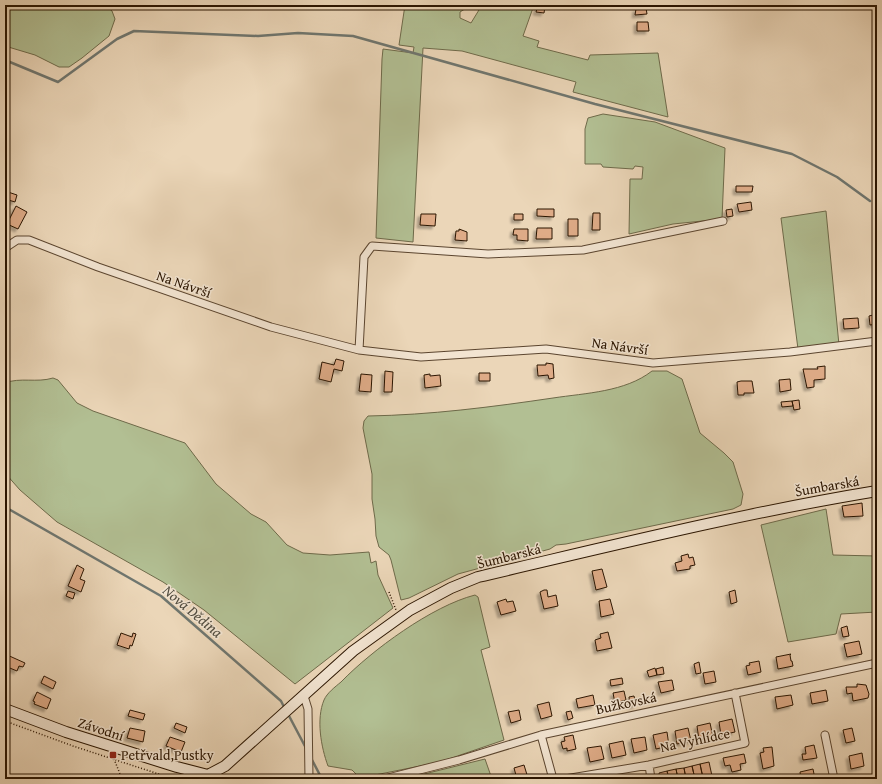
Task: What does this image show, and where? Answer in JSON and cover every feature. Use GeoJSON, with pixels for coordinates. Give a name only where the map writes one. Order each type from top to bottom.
{"type":"FeatureCollection","features":[{"type":"Feature","properties":{"kind":"street"},"geometry":{"type":"LineString","coordinates":[[359,350],[364,257],[372,246],[488,254],[583,250],[723,221]]}},
{"type":"Feature","properties":{"kind":"street","name":"Na Návrší"},"geometry":{"type":"LineString","coordinates":[[5,248],[17,240],[29,240],[126,277],[271,327],[359,350],[421,357],[546,349],[653,363],[790,352],[877,341]]}},
{"type":"Feature","properties":{"kind":"street","name":"Šumbarská"},"geometry":{"type":"LineString","coordinates":[[207,777],[225,766],[352,651],[400,617],[451,588],[478,577],[694,526],[877,491]]}},
{"type":"Feature","properties":{"kind":"street","name":"Bužkovská"},"geometry":{"type":"LineString","coordinates":[[384,779],[459,760],[541,735],[877,663]]}},
{"type":"Feature","properties":{"kind":"street","name":"Na Vyhlídce"},"geometry":{"type":"LineString","coordinates":[[565,779],[648,765],[745,743],[736,693]]}},
{"type":"Feature","properties":{"kind":"street"},"geometry":{"type":"LineString","coordinates":[[304,696],[308,709],[309,779]]}},
{"type":"Feature","properties":{"kind":"street","name":"Závodní"},"geometry":{"type":"LineString","coordinates":[[5,709],[36,722],[89,740],[207,777]]}},
{"type":"Feature","properties":{"kind":"street"},"geometry":{"type":"LineString","coordinates":[[541,735],[553,779]]}},
{"type":"Feature","properties":{"kind":"street"},"geometry":{"type":"LineString","coordinates":[[826,735],[834,779]]}},
{"type":"Feature","properties":{"kind":"street","name":"Na Vyhlídce"},"geometry":{"type":"LineString","coordinates":[[648,765],[651,779]]}},
{"type":"Feature","properties":{"kind":"street"},"geometry":{"type":"LineString","coordinates":[[207,777],[219,779]]}},
{"type":"Feature","properties":{"kind":"path"},"geometry":{"type":"LineString","coordinates":[[389,592],[400,617]]}},
{"type":"Feature","properties":{"kind":"path"},"geometry":{"type":"LineString","coordinates":[[5,721],[31,732],[174,779]]}},
{"type":"Feature","properties":{"kind":"path"},"geometry":{"type":"LineString","coordinates":[[114,759],[122,779]]}},
{"type":"Feature","properties":{"kind":"green space"},"geometry":{"type":"Polygon","coordinates":[[[5,5],[105,5],[112,11],[115,19],[109,36],[69,67],[59,67],[35,55],[5,46],[5,5]]]}},
{"type":"Feature","properties":{"kind":"green space"},"geometry":{"type":"Polygon","coordinates":[[[405,5],[471,5],[460,12],[460,18],[471,23],[482,5],[534,5],[523,36],[539,41],[537,47],[588,60],[590,55],[658,53],[668,117],[573,92],[576,82],[462,51],[423,48],[413,242],[376,238],[383,49],[413,53],[414,47],[399,45],[405,5]]]}},
{"type":"Feature","properties":{"kind":"green space"},"geometry":{"type":"Polygon","coordinates":[[[603,114],[655,122],[725,148],[722,219],[673,224],[629,234],[630,179],[642,179],[643,167],[635,166],[633,169],[603,167],[601,164],[585,164],[585,129],[588,118],[603,114]]]}},
{"type":"Feature","properties":{"kind":"green space"},"geometry":{"type":"Polygon","coordinates":[[[826,211],[839,345],[798,349],[781,218],[826,211]]]}},
{"type":"Feature","properties":{"kind":"green space"},"geometry":{"type":"Polygon","coordinates":[[[652,371],[667,371],[682,379],[700,433],[733,462],[743,494],[741,505],[733,509],[556,545],[550,549],[458,574],[409,598],[401,600],[391,560],[389,555],[379,547],[376,536],[372,499],[372,474],[363,428],[364,421],[368,416],[461,410],[592,393],[630,383],[652,371]]]}},
{"type":"Feature","properties":{"kind":"green space"},"geometry":{"type":"Polygon","coordinates":[[[53,378],[58,380],[77,403],[93,411],[185,443],[216,484],[251,514],[266,522],[287,545],[303,553],[330,555],[369,552],[371,563],[376,561],[378,575],[393,608],[295,684],[204,610],[163,582],[57,522],[20,490],[5,473],[5,383],[17,380],[41,380],[53,378]]]}},
{"type":"Feature","properties":{"kind":"green space"},"geometry":{"type":"Polygon","coordinates":[[[826,509],[833,555],[877,556],[877,612],[841,614],[836,634],[788,642],[761,525],[826,509]]]}},
{"type":"Feature","properties":{"kind":"green space"},"geometry":{"type":"Polygon","coordinates":[[[475,595],[478,597],[490,647],[481,650],[504,740],[440,762],[360,778],[352,770],[328,766],[320,733],[320,716],[325,697],[369,656],[386,643],[440,609],[475,595]]]}},
{"type":"Feature","properties":{"kind":"green space"},"geometry":{"type":"Polygon","coordinates":[[[485,759],[492,779],[404,779],[412,777],[485,759]]]}},
{"type":"Feature","properties":{"kind":"building"},"geometry":{"type":"Polygon","coordinates":[[[538,6],[545,7],[544,13],[536,12],[538,6]]]}},
{"type":"Feature","properties":{"kind":"building"},"geometry":{"type":"Polygon","coordinates":[[[646,8],[647,14],[635,15],[636,9],[646,8]]]}},
{"type":"Feature","properties":{"kind":"building"},"geometry":{"type":"Polygon","coordinates":[[[637,22],[648,22],[649,31],[637,31],[637,22]]]}},
{"type":"Feature","properties":{"kind":"building"},"geometry":{"type":"Polygon","coordinates":[[[736,186],[753,186],[752,192],[736,192],[736,186]]]}},
{"type":"Feature","properties":{"kind":"building"},"geometry":{"type":"Polygon","coordinates":[[[5,191],[17,195],[15,202],[5,199],[5,191]]]}},
{"type":"Feature","properties":{"kind":"building"},"geometry":{"type":"Polygon","coordinates":[[[751,202],[752,210],[739,212],[737,204],[751,202]]]}},
{"type":"Feature","properties":{"kind":"building"},"geometry":{"type":"Polygon","coordinates":[[[16,206],[27,212],[18,229],[7,224],[16,206]]]}},
{"type":"Feature","properties":{"kind":"building"},"geometry":{"type":"Polygon","coordinates":[[[537,209],[554,209],[554,217],[537,216],[537,209]]]}},
{"type":"Feature","properties":{"kind":"building"},"geometry":{"type":"Polygon","coordinates":[[[732,209],[733,216],[727,217],[726,210],[732,209]]]}},
{"type":"Feature","properties":{"kind":"building"},"geometry":{"type":"Polygon","coordinates":[[[593,213],[600,213],[600,230],[592,230],[593,213]]]}},
{"type":"Feature","properties":{"kind":"building"},"geometry":{"type":"Polygon","coordinates":[[[421,214],[436,214],[435,226],[420,225],[421,214]]]}},
{"type":"Feature","properties":{"kind":"building"},"geometry":{"type":"Polygon","coordinates":[[[514,214],[523,214],[523,220],[514,220],[514,214]]]}},
{"type":"Feature","properties":{"kind":"building"},"geometry":{"type":"Polygon","coordinates":[[[568,219],[578,219],[578,236],[568,236],[568,219]]]}},
{"type":"Feature","properties":{"kind":"building"},"geometry":{"type":"Polygon","coordinates":[[[537,228],[552,228],[552,239],[536,239],[537,228]]]}},
{"type":"Feature","properties":{"kind":"building"},"geometry":{"type":"Polygon","coordinates":[[[459,229],[467,232],[467,241],[455,240],[456,231],[459,231],[459,229]]]}},
{"type":"Feature","properties":{"kind":"building"},"geometry":{"type":"Polygon","coordinates":[[[514,229],[528,229],[528,241],[517,240],[517,235],[513,235],[514,229]]]}},
{"type":"Feature","properties":{"kind":"building"},"geometry":{"type":"Polygon","coordinates":[[[877,314],[877,324],[870,325],[869,316],[877,314]]]}},
{"type":"Feature","properties":{"kind":"building"},"geometry":{"type":"Polygon","coordinates":[[[858,318],[859,328],[844,329],[843,319],[858,318]]]}},
{"type":"Feature","properties":{"kind":"building"},"geometry":{"type":"Polygon","coordinates":[[[336,359],[344,361],[342,371],[334,369],[331,382],[319,379],[322,362],[334,365],[336,359]]]}},
{"type":"Feature","properties":{"kind":"building"},"geometry":{"type":"Polygon","coordinates":[[[546,363],[553,364],[554,378],[549,379],[548,375],[538,376],[537,365],[546,365],[546,363]]]}},
{"type":"Feature","properties":{"kind":"building"},"geometry":{"type":"Polygon","coordinates":[[[825,366],[825,379],[814,380],[814,387],[807,388],[803,369],[818,369],[817,367],[825,366]]]}},
{"type":"Feature","properties":{"kind":"building"},"geometry":{"type":"Polygon","coordinates":[[[385,371],[393,372],[392,392],[384,392],[385,371]]]}},
{"type":"Feature","properties":{"kind":"building"},"geometry":{"type":"Polygon","coordinates":[[[479,373],[490,373],[490,381],[479,381],[479,373]]]}},
{"type":"Feature","properties":{"kind":"building"},"geometry":{"type":"Polygon","coordinates":[[[361,374],[372,375],[371,392],[359,391],[361,374]]]}},
{"type":"Feature","properties":{"kind":"building"},"geometry":{"type":"Polygon","coordinates":[[[430,374],[430,376],[440,375],[441,386],[425,388],[424,375],[430,374]]]}},
{"type":"Feature","properties":{"kind":"building"},"geometry":{"type":"Polygon","coordinates":[[[790,379],[791,390],[780,392],[779,380],[790,379]]]}},
{"type":"Feature","properties":{"kind":"building"},"geometry":{"type":"Polygon","coordinates":[[[752,381],[754,393],[744,393],[744,395],[738,395],[737,382],[752,381]]]}},
{"type":"Feature","properties":{"kind":"building"},"geometry":{"type":"Polygon","coordinates":[[[799,400],[800,409],[794,410],[792,401],[799,400]]]}},
{"type":"Feature","properties":{"kind":"building"},"geometry":{"type":"Polygon","coordinates":[[[792,401],[793,406],[782,407],[781,402],[792,401]]]}},
{"type":"Feature","properties":{"kind":"building"},"geometry":{"type":"Polygon","coordinates":[[[862,503],[863,516],[844,517],[842,506],[862,503]]]}},
{"type":"Feature","properties":{"kind":"building"},"geometry":{"type":"Polygon","coordinates":[[[688,554],[689,558],[693,557],[695,565],[690,566],[690,569],[677,571],[675,563],[682,561],[681,556],[688,554]]]}},
{"type":"Feature","properties":{"kind":"building"},"geometry":{"type":"Polygon","coordinates":[[[77,565],[84,569],[80,579],[85,581],[81,592],[68,586],[77,565]]]}},
{"type":"Feature","properties":{"kind":"building"},"geometry":{"type":"Polygon","coordinates":[[[602,569],[607,587],[596,590],[592,571],[602,569]]]}},
{"type":"Feature","properties":{"kind":"building"},"geometry":{"type":"Polygon","coordinates":[[[547,590],[548,597],[556,595],[558,606],[544,609],[540,592],[547,590]]]}},
{"type":"Feature","properties":{"kind":"building"},"geometry":{"type":"Polygon","coordinates":[[[735,590],[737,602],[731,604],[729,592],[735,590]]]}},
{"type":"Feature","properties":{"kind":"building"},"geometry":{"type":"Polygon","coordinates":[[[68,591],[75,593],[73,599],[66,596],[68,591]]]}},
{"type":"Feature","properties":{"kind":"building"},"geometry":{"type":"Polygon","coordinates":[[[506,599],[507,602],[513,601],[516,611],[501,615],[497,602],[506,599]]]}},
{"type":"Feature","properties":{"kind":"building"},"geometry":{"type":"Polygon","coordinates":[[[610,599],[614,614],[601,617],[599,601],[610,599]]]}},
{"type":"Feature","properties":{"kind":"building"},"geometry":{"type":"Polygon","coordinates":[[[847,626],[849,636],[843,637],[841,628],[847,626]]]}},
{"type":"Feature","properties":{"kind":"building"},"geometry":{"type":"Polygon","coordinates":[[[608,632],[612,648],[597,651],[595,640],[601,638],[600,634],[608,632]]]}},
{"type":"Feature","properties":{"kind":"building"},"geometry":{"type":"Polygon","coordinates":[[[121,633],[132,637],[133,633],[136,634],[132,646],[130,645],[129,649],[117,645],[121,633]]]}},
{"type":"Feature","properties":{"kind":"building"},"geometry":{"type":"Polygon","coordinates":[[[859,641],[862,654],[847,657],[844,644],[859,641]]]}},
{"type":"Feature","properties":{"kind":"building"},"geometry":{"type":"Polygon","coordinates":[[[5,654],[25,663],[23,667],[19,666],[17,671],[5,666],[5,654]]]}},
{"type":"Feature","properties":{"kind":"building"},"geometry":{"type":"Polygon","coordinates":[[[791,654],[793,666],[778,669],[776,657],[791,654]]]}},
{"type":"Feature","properties":{"kind":"building"},"geometry":{"type":"Polygon","coordinates":[[[759,661],[761,672],[748,675],[746,666],[750,665],[749,663],[759,661]]]}},
{"type":"Feature","properties":{"kind":"building"},"geometry":{"type":"Polygon","coordinates":[[[699,662],[701,673],[696,674],[694,664],[699,662]]]}},
{"type":"Feature","properties":{"kind":"building"},"geometry":{"type":"Polygon","coordinates":[[[663,667],[664,674],[657,675],[656,669],[663,667]]]}},
{"type":"Feature","properties":{"kind":"building"},"geometry":{"type":"Polygon","coordinates":[[[655,668],[657,675],[649,677],[647,671],[655,668]]]}},
{"type":"Feature","properties":{"kind":"building"},"geometry":{"type":"Polygon","coordinates":[[[714,671],[716,682],[705,684],[703,673],[714,671]]]}},
{"type":"Feature","properties":{"kind":"building"},"geometry":{"type":"Polygon","coordinates":[[[44,676],[56,682],[53,689],[41,683],[44,676]]]}},
{"type":"Feature","properties":{"kind":"building"},"geometry":{"type":"Polygon","coordinates":[[[622,678],[623,684],[611,686],[610,680],[622,678]]]}},
{"type":"Feature","properties":{"kind":"building"},"geometry":{"type":"Polygon","coordinates":[[[672,680],[674,690],[661,693],[658,682],[672,680]]]}},
{"type":"Feature","properties":{"kind":"building"},"geometry":{"type":"Polygon","coordinates":[[[857,684],[866,685],[869,694],[868,698],[853,701],[852,693],[847,694],[846,687],[857,687],[857,684]]]}},
{"type":"Feature","properties":{"kind":"building"},"geometry":{"type":"Polygon","coordinates":[[[826,690],[828,701],[812,704],[810,693],[826,690]]]}},
{"type":"Feature","properties":{"kind":"building"},"geometry":{"type":"Polygon","coordinates":[[[624,691],[626,700],[615,703],[613,693],[624,691]]]}},
{"type":"Feature","properties":{"kind":"building"},"geometry":{"type":"Polygon","coordinates":[[[37,692],[51,699],[47,709],[34,704],[35,702],[33,701],[37,692]]]}},
{"type":"Feature","properties":{"kind":"building"},"geometry":{"type":"Polygon","coordinates":[[[593,695],[595,705],[578,708],[576,699],[593,695]]]}},
{"type":"Feature","properties":{"kind":"building"},"geometry":{"type":"Polygon","coordinates":[[[791,695],[793,705],[777,709],[775,697],[791,695]]]}},
{"type":"Feature","properties":{"kind":"building"},"geometry":{"type":"Polygon","coordinates":[[[634,696],[636,705],[630,706],[629,697],[634,696]]]}},
{"type":"Feature","properties":{"kind":"building"},"geometry":{"type":"Polygon","coordinates":[[[549,702],[552,716],[541,719],[537,705],[549,702]]]}},
{"type":"Feature","properties":{"kind":"building"},"geometry":{"type":"Polygon","coordinates":[[[130,710],[145,714],[143,720],[128,716],[130,710]]]}},
{"type":"Feature","properties":{"kind":"building"},"geometry":{"type":"Polygon","coordinates":[[[519,710],[521,720],[511,723],[508,712],[519,710]]]}},
{"type":"Feature","properties":{"kind":"building"},"geometry":{"type":"Polygon","coordinates":[[[571,711],[573,718],[568,720],[566,712],[571,711]]]}},
{"type":"Feature","properties":{"kind":"building"},"geometry":{"type":"Polygon","coordinates":[[[732,719],[735,732],[721,735],[719,722],[732,719]]]}},
{"type":"Feature","properties":{"kind":"building"},"geometry":{"type":"Polygon","coordinates":[[[176,723],[187,727],[185,733],[174,728],[176,723]]]}},
{"type":"Feature","properties":{"kind":"building"},"geometry":{"type":"Polygon","coordinates":[[[710,723],[713,737],[699,740],[697,726],[710,723]]]}},
{"type":"Feature","properties":{"kind":"building"},"geometry":{"type":"Polygon","coordinates":[[[130,728],[145,731],[143,742],[127,738],[130,728]]]}},
{"type":"Feature","properties":{"kind":"building"},"geometry":{"type":"Polygon","coordinates":[[[688,728],[691,741],[677,744],[675,731],[688,728]]]}},
{"type":"Feature","properties":{"kind":"building"},"geometry":{"type":"Polygon","coordinates":[[[852,728],[855,741],[846,743],[843,730],[852,728]]]}},
{"type":"Feature","properties":{"kind":"building"},"geometry":{"type":"Polygon","coordinates":[[[667,732],[669,746],[656,749],[653,735],[667,732]]]}},
{"type":"Feature","properties":{"kind":"building"},"geometry":{"type":"Polygon","coordinates":[[[573,735],[576,749],[567,751],[567,748],[563,749],[561,742],[565,741],[564,737],[573,735]]]}},
{"type":"Feature","properties":{"kind":"building"},"geometry":{"type":"Polygon","coordinates":[[[170,737],[185,742],[181,752],[166,746],[170,737]]]}},
{"type":"Feature","properties":{"kind":"building"},"geometry":{"type":"Polygon","coordinates":[[[645,737],[647,750],[634,753],[631,739],[645,737]]]}},
{"type":"Feature","properties":{"kind":"building"},"geometry":{"type":"Polygon","coordinates":[[[623,741],[626,755],[612,758],[609,744],[623,741]]]}},
{"type":"Feature","properties":{"kind":"building"},"geometry":{"type":"Polygon","coordinates":[[[814,745],[817,758],[803,760],[802,754],[806,754],[805,747],[814,745]]]}},
{"type":"Feature","properties":{"kind":"building"},"geometry":{"type":"Polygon","coordinates":[[[601,746],[604,759],[590,762],[587,748],[601,746]]]}},
{"type":"Feature","properties":{"kind":"building"},"geometry":{"type":"Polygon","coordinates":[[[772,747],[774,766],[763,769],[760,753],[764,752],[763,748],[772,747]]]}},
{"type":"Feature","properties":{"kind":"building"},"geometry":{"type":"Polygon","coordinates":[[[862,753],[864,766],[851,769],[849,756],[862,753]]]}},
{"type":"Feature","properties":{"kind":"building"},"geometry":{"type":"Polygon","coordinates":[[[744,754],[746,763],[740,764],[741,770],[732,772],[730,765],[725,766],[723,758],[744,754]]]}},
{"type":"Feature","properties":{"kind":"building"},"geometry":{"type":"Polygon","coordinates":[[[709,762],[712,776],[703,778],[700,764],[709,762]]]}},
{"type":"Feature","properties":{"kind":"building"},"geometry":{"type":"Polygon","coordinates":[[[700,764],[703,778],[695,779],[692,766],[700,764]]]}},
{"type":"Feature","properties":{"kind":"building"},"geometry":{"type":"Polygon","coordinates":[[[524,765],[528,778],[517,779],[514,768],[524,765]]]}},
{"type":"Feature","properties":{"kind":"building"},"geometry":{"type":"Polygon","coordinates":[[[692,766],[695,779],[686,779],[684,768],[692,766]]]}},
{"type":"Feature","properties":{"kind":"building"},"geometry":{"type":"Polygon","coordinates":[[[684,768],[686,779],[678,779],[676,769],[684,768]]]}},
{"type":"Feature","properties":{"kind":"building"},"geometry":{"type":"Polygon","coordinates":[[[676,769],[678,779],[669,779],[667,771],[676,769]]]}},
{"type":"Feature","properties":{"kind":"building"},"geometry":{"type":"Polygon","coordinates":[[[813,769],[815,779],[801,779],[800,772],[813,769]]]}},
{"type":"Feature","properties":{"kind":"building"},"geometry":{"type":"Polygon","coordinates":[[[667,771],[669,779],[660,779],[659,773],[667,771]]]}},
{"type":"Feature","properties":{"kind":"waterway"},"geometry":{"type":"LineString","coordinates":[[5,60],[58,82],[117,39],[134,31],[258,36],[298,33],[353,36],[595,104],[792,154],[837,177],[870,201]]}},
{"type":"Feature","properties":{"kind":"waterway","name":"Nová Dědina"},"geometry":{"type":"LineString","coordinates":[[5,507],[161,596],[281,701],[285,709]]}},
{"type":"Feature","properties":{"kind":"waterway","name":"Nová Dědina"},"geometry":{"type":"LineString","coordinates":[[288,714],[307,750]]}},
{"type":"Feature","properties":{"kind":"waterway","name":"Nová Dědina"},"geometry":{"type":"LineString","coordinates":[[311,758],[322,779]]}},
{"type":"Feature","properties":{"kind":"place","name":"Petřvald,Pustky"},"geometry":{"type":"Point","coordinates":[113,755]}}]}
